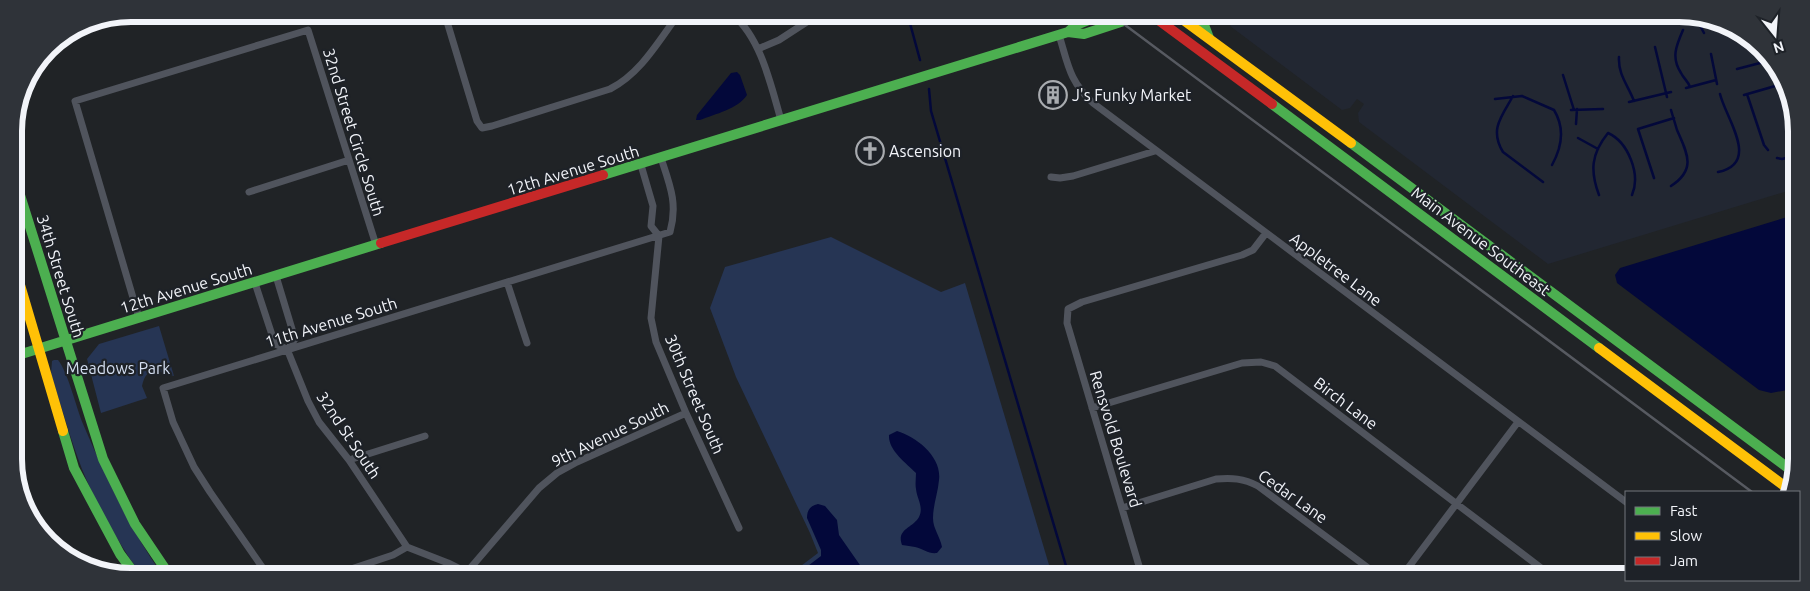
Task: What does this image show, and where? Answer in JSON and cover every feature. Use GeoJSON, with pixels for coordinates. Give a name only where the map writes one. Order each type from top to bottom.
{"type":"FeatureCollection","features":[{"type":"Feature","properties":{"kind":"main road"},"geometry":{"type":"LineString","coordinates":[[1063,34],[1083,22]]}},
{"type":"Feature","properties":{"kind":"main road","name":"12th Avenue South"},"geometry":{"type":"LineString","coordinates":[[22,353],[1063,34],[1084,34],[1121,22]]}},
{"type":"Feature","properties":{"kind":"main road","name":"Main Avenue Southeast"},"geometry":{"type":"LineString","coordinates":[[1161,22],[1784,486]]}},
{"type":"Feature","properties":{"kind":"main road","name":"Main Avenue Southeast"},"geometry":{"type":"LineString","coordinates":[[1186,22],[1787,468]]}},
{"type":"Feature","properties":{"kind":"main road"},"geometry":{"type":"LineString","coordinates":[[1203,22],[1210,39]]}},
{"type":"Feature","properties":{"kind":"main road","name":"34th Street South"},"geometry":{"type":"LineString","coordinates":[[23,205],[102,459],[135,524],[165,568]]}},
{"type":"Feature","properties":{"kind":"main road"},"geometry":{"type":"LineString","coordinates":[[22,294],[74,468],[120,554],[130,568]]}},
{"type":"Feature","properties":{"kind":"street"},"geometry":{"type":"LineString","coordinates":[[447,22],[477,121],[482,128],[610,89],[623,82],[634,73],[673,22]]}},
{"type":"Feature","properties":{"kind":"street"},"geometry":{"type":"LineString","coordinates":[[740,22],[748,30],[758,49],[781,120]]}},
{"type":"Feature","properties":{"kind":"street"},"geometry":{"type":"LineString","coordinates":[[758,49],[779,40],[807,22]]}},
{"type":"Feature","properties":{"kind":"street","name":"32nd Street Circle South"},"geometry":{"type":"LineString","coordinates":[[139,318],[75,101],[308,30],[376,245]]}},
{"type":"Feature","properties":{"kind":"street","name":"Appletree Lane"},"geometry":{"type":"LineString","coordinates":[[1063,34],[1073,80],[1092,104],[1625,501]]}},
{"type":"Feature","properties":{"kind":"street"},"geometry":{"type":"LineString","coordinates":[[1051,177],[1072,176],[1156,150]]}},
{"type":"Feature","properties":{"kind":"street"},"geometry":{"type":"LineString","coordinates":[[659,236],[670,232],[674,201],[661,158]]}},
{"type":"Feature","properties":{"kind":"street"},"geometry":{"type":"LineString","coordinates":[[249,192],[349,160]]}},
{"type":"Feature","properties":{"kind":"street","name":"30th Street South"},"geometry":{"type":"LineString","coordinates":[[640,165],[653,206],[651,226],[659,236],[651,318],[656,342],[686,413],[740,528]]}},
{"type":"Feature","properties":{"kind":"street","name":"Rensvold Boulevard"},"geometry":{"type":"LineString","coordinates":[[1140,568],[1067,323],[1068,309],[1082,302],[1242,255],[1253,250],[1266,233]]}},
{"type":"Feature","properties":{"kind":"street","name":"11th Avenue South"},"geometry":{"type":"LineString","coordinates":[[264,568],[194,467],[173,422],[164,388],[659,236]]}},
{"type":"Feature","properties":{"kind":"street"},"geometry":{"type":"LineString","coordinates":[[276,276],[296,339],[288,349]]}},
{"type":"Feature","properties":{"kind":"street"},"geometry":{"type":"LineString","coordinates":[[507,282],[527,343]]}},
{"type":"Feature","properties":{"kind":"street","name":"32nd St South"},"geometry":{"type":"LineString","coordinates":[[255,283],[275,344],[288,349],[308,402],[319,422],[349,460],[407,546]]}},
{"type":"Feature","properties":{"kind":"street","name":"Birch Lane"},"geometry":{"type":"LineString","coordinates":[[1092,408],[1242,364],[1261,362],[1275,366],[1541,568]]}},
{"type":"Feature","properties":{"kind":"street","name":"9th Avenue South"},"geometry":{"type":"LineString","coordinates":[[473,568],[539,488],[557,473],[576,462],[686,413]]}},
{"type":"Feature","properties":{"kind":"street"},"geometry":{"type":"LineString","coordinates":[[1408,568],[1518,422]]}},
{"type":"Feature","properties":{"kind":"street"},"geometry":{"type":"LineString","coordinates":[[349,460],[425,436]]}},
{"type":"Feature","properties":{"kind":"street","name":"Cedar Lane"},"geometry":{"type":"LineString","coordinates":[[1122,508],[1216,479],[1245,479],[1258,486],[1369,568]]}},
{"type":"Feature","properties":{"kind":"street"},"geometry":{"type":"LineString","coordinates":[[354,568],[393,555],[407,546],[458,568]]}},
{"type":"Feature","properties":{"kind":"shaded area"},"geometry":{"type":"Polygon","coordinates":[[[1233,22],[1693,23],[1720,31],[1745,45],[1750,49],[1750,60],[1761,60],[1773,77],[1782,97],[1787,117],[1788,191],[1548,264],[1359,122],[1358,113],[1364,104],[1357,99],[1350,108],[1342,110],[1230,26],[1233,22]]]}},
{"type":"Feature","properties":{"kind":"shaded area"},"geometry":{"type":"Polygon","coordinates":[[[737,72],[740,75],[747,95],[743,100],[726,110],[696,120],[697,115],[731,73],[737,72]]]}},
{"type":"Feature","properties":{"kind":"shaded area"},"geometry":{"type":"Polygon","coordinates":[[[1788,217],[1788,390],[1771,393],[1759,390],[1617,283],[1615,275],[1620,268],[1788,217]]]}},
{"type":"Feature","properties":{"kind":"shaded area"},"geometry":{"type":"Polygon","coordinates":[[[897,431],[920,443],[937,463],[939,480],[933,518],[942,547],[937,553],[902,545],[901,535],[919,517],[921,506],[916,487],[916,473],[898,456],[889,441],[889,435],[897,431]]]}},
{"type":"Feature","properties":{"kind":"shaded area"},"geometry":{"type":"Polygon","coordinates":[[[818,504],[825,506],[837,520],[839,535],[862,568],[805,568],[821,556],[821,550],[807,518],[809,509],[818,504]]]}},
{"type":"Feature","properties":{"kind":"green space"},"geometry":{"type":"Polygon","coordinates":[[[831,237],[941,292],[965,283],[1050,568],[798,568],[818,553],[736,377],[710,308],[725,267],[831,237]]]}},
{"type":"Feature","properties":{"kind":"green space","name":"Meadows Park"},"geometry":{"type":"Polygon","coordinates":[[[159,326],[174,376],[155,371],[147,374],[142,386],[147,398],[101,413],[87,359],[99,344],[159,326]]]}},
{"type":"Feature","properties":{"kind":"green space"},"geometry":{"type":"Polygon","coordinates":[[[58,360],[62,365],[83,424],[100,463],[118,501],[158,568],[137,568],[115,536],[101,510],[82,469],[70,433],[51,374],[52,361],[58,360]]]}},
{"type":"Feature","properties":{"kind":"waterway"},"geometry":{"type":"LineString","coordinates":[[910,22],[920,60]]}},
{"type":"Feature","properties":{"kind":"waterway"},"geometry":{"type":"LineString","coordinates":[[1699,24],[1704,33]]}},
{"type":"Feature","properties":{"kind":"waterway"},"geometry":{"type":"LineString","coordinates":[[1683,30],[1675,57],[1678,68],[1690,87]]}},
{"type":"Feature","properties":{"kind":"waterway"},"geometry":{"type":"LineString","coordinates":[[1655,47],[1667,97]]}},
{"type":"Feature","properties":{"kind":"waterway"},"geometry":{"type":"LineString","coordinates":[[1711,54],[1717,84]]}},
{"type":"Feature","properties":{"kind":"waterway"},"geometry":{"type":"LineString","coordinates":[[1619,57],[1622,75],[1634,101]]}},
{"type":"Feature","properties":{"kind":"waterway"},"geometry":{"type":"LineString","coordinates":[[1737,69],[1760,63]]}},
{"type":"Feature","properties":{"kind":"waterway"},"geometry":{"type":"LineString","coordinates":[[1563,75],[1574,110]]}},
{"type":"Feature","properties":{"kind":"waterway"},"geometry":{"type":"LineString","coordinates":[[1686,88],[1716,80]]}},
{"type":"Feature","properties":{"kind":"waterway"},"geometry":{"type":"LineString","coordinates":[[1744,95],[1777,85]]}},
{"type":"Feature","properties":{"kind":"waterway"},"geometry":{"type":"LineString","coordinates":[[929,89],[931,111],[1067,568]]}},
{"type":"Feature","properties":{"kind":"waterway"},"geometry":{"type":"LineString","coordinates":[[1629,102],[1671,92]]}},
{"type":"Feature","properties":{"kind":"waterway"},"geometry":{"type":"LineString","coordinates":[[1718,172],[1731,167],[1737,160],[1739,150],[1733,127],[1720,94]]}},
{"type":"Feature","properties":{"kind":"waterway"},"geometry":{"type":"LineString","coordinates":[[1747,94],[1764,145],[1768,150]]}},
{"type":"Feature","properties":{"kind":"waterway"},"geometry":{"type":"LineString","coordinates":[[1513,96],[1501,116],[1497,129],[1499,144],[1503,152],[1543,182]]}},
{"type":"Feature","properties":{"kind":"waterway"},"geometry":{"type":"LineString","coordinates":[[1495,99],[1522,96],[1554,110],[1560,124],[1561,138],[1552,165]]}},
{"type":"Feature","properties":{"kind":"waterway"},"geometry":{"type":"LineString","coordinates":[[1576,124],[1577,109]]}},
{"type":"Feature","properties":{"kind":"waterway"},"geometry":{"type":"LineString","coordinates":[[1571,110],[1603,109]]}},
{"type":"Feature","properties":{"kind":"waterway"},"geometry":{"type":"LineString","coordinates":[[1671,110],[1687,160],[1687,167],[1684,173],[1671,186]]}},
{"type":"Feature","properties":{"kind":"waterway"},"geometry":{"type":"LineString","coordinates":[[1654,178],[1638,129],[1674,118]]}},
{"type":"Feature","properties":{"kind":"waterway"},"geometry":{"type":"LineString","coordinates":[[1599,195],[1593,170],[1595,156],[1608,133],[1615,137],[1627,151],[1631,160],[1635,178],[1632,195]]}},
{"type":"Feature","properties":{"kind":"waterway"},"geometry":{"type":"LineString","coordinates":[[1578,138],[1598,149]]}},
{"type":"Feature","properties":{"kind":"waterway"},"geometry":{"type":"LineString","coordinates":[[1777,158],[1788,158]]}},
{"type":"Feature","properties":{"kind":"railway"},"geometry":{"type":"LineString","coordinates":[[1121,22],[1751,491]]}},
{"type":"Feature","properties":{"kind":"traffic: fast"},"geometry":{"type":"LineString","coordinates":[[1068,32],[1083,22]]}},
{"type":"Feature","properties":{"kind":"traffic: fast"},"geometry":{"type":"LineString","coordinates":[[603,175],[1068,32],[1084,34],[1121,22]]}},
{"type":"Feature","properties":{"kind":"traffic: fast"},"geometry":{"type":"LineString","coordinates":[[1203,22],[1209,38]]}},
{"type":"Feature","properties":{"kind":"traffic: fast"},"geometry":{"type":"LineString","coordinates":[[1272,104],[1599,348]]}},
{"type":"Feature","properties":{"kind":"traffic: fast"},"geometry":{"type":"LineString","coordinates":[[1351,143],[1787,468]]}},
{"type":"Feature","properties":{"kind":"traffic: fast"},"geometry":{"type":"LineString","coordinates":[[23,204],[103,459],[135,524],[165,568]]}},
{"type":"Feature","properties":{"kind":"traffic: fast"},"geometry":{"type":"LineString","coordinates":[[22,354],[381,243]]}},
{"type":"Feature","properties":{"kind":"traffic: fast"},"geometry":{"type":"LineString","coordinates":[[63,431],[74,468],[120,554],[130,568]]}},
{"type":"Feature","properties":{"kind":"traffic: slow"},"geometry":{"type":"LineString","coordinates":[[1186,22],[1351,143]]}},
{"type":"Feature","properties":{"kind":"traffic: slow"},"geometry":{"type":"LineString","coordinates":[[22,293],[63,431]]}},
{"type":"Feature","properties":{"kind":"traffic: slow"},"geometry":{"type":"LineString","coordinates":[[1599,348],[1784,486]]}},
{"type":"Feature","properties":{"kind":"traffic: jam"},"geometry":{"type":"LineString","coordinates":[[1161,22],[1272,104]]}},
{"type":"Feature","properties":{"kind":"traffic: jam"},"geometry":{"type":"LineString","coordinates":[[381,243],[603,175]]}},
{"type":"Feature","properties":{"kind":"place","name":"J's Funky Market"},"geometry":{"type":"Point","coordinates":[1053,95]}},
{"type":"Feature","properties":{"kind":"place","name":"Ascension"},"geometry":{"type":"Point","coordinates":[870,151]}}]}
